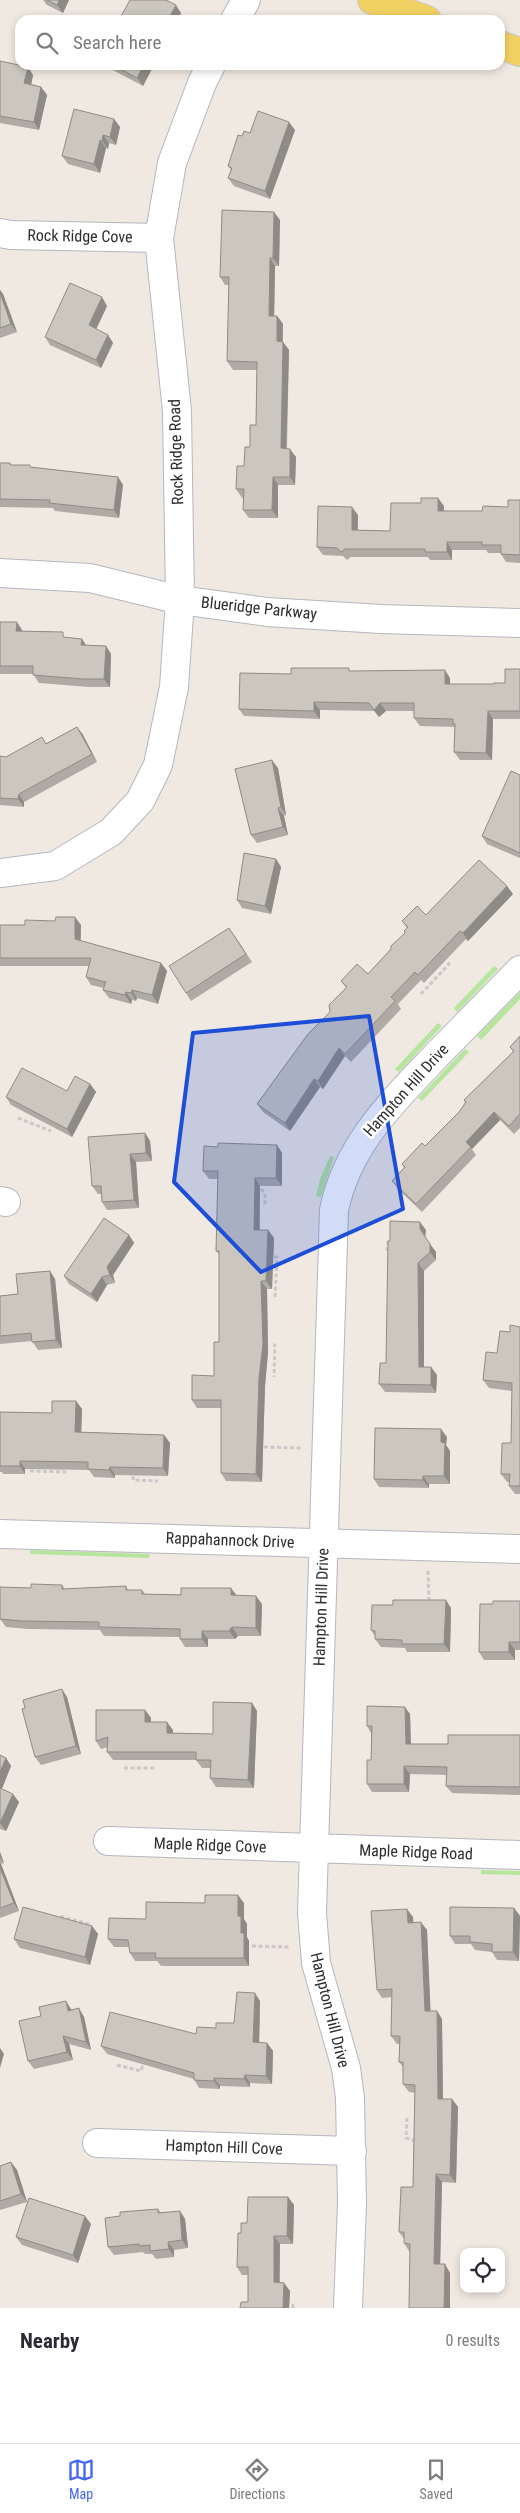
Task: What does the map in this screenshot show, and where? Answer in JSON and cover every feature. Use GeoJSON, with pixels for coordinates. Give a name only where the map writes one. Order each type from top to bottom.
{"type":"FeatureCollection","features":[{"type":"Feature","properties":{"kind":"main road"},"geometry":{"type":"LineString","coordinates":[[372,0],[413,15]]}},
{"type":"Feature","properties":{"kind":"main road"},"geometry":{"type":"LineString","coordinates":[[505,47],[520,52]]}},
{"type":"Feature","properties":{"kind":"street"},"geometry":{"type":"LineString","coordinates":[[238,15],[246,0]]}},
{"type":"Feature","properties":{"kind":"street","name":"Rock Ridge Road"},"geometry":{"type":"LineString","coordinates":[[0,872],[55,866],[111,832],[140,801],[158,766],[174,686],[180,600],[177,411],[159,238],[172,162],[208,70]]}},
{"type":"Feature","properties":{"kind":"street","name":"Rock Ridge Cove"},"geometry":{"type":"LineString","coordinates":[[0,233],[11,235],[159,238]]}},
{"type":"Feature","properties":{"kind":"street","name":"Blueridge Parkway"},"geometry":{"type":"LineString","coordinates":[[0,573],[90,578],[180,600],[267,612],[520,623]]}},
{"type":"Feature","properties":{"kind":"street","name":"Hampton Hill Drive"},"geometry":{"type":"LineString","coordinates":[[348,2308],[352,2151],[350,2098],[346,2068],[316,1963],[312,1913],[332,1232],[340,1187],[353,1155],[376,1119],[520,970]]}},
{"type":"Feature","properties":{"kind":"street","name":"Rappahannock Drive"},"geometry":{"type":"LineString","coordinates":[[0,1534],[520,1549]]}},
{"type":"Feature","properties":{"kind":"street","name":"Maple Ridge Cove"},"geometry":{"type":"LineString","coordinates":[[108,1841],[313,1848]]}},
{"type":"Feature","properties":{"kind":"street","name":"Maple Ridge Road"},"geometry":{"type":"LineString","coordinates":[[313,1848],[520,1855]]}},
{"type":"Feature","properties":{"kind":"street","name":"Hampton Hill Cove"},"geometry":{"type":"LineString","coordinates":[[97,2143],[352,2151]]}},
{"type":"Feature","properties":{"kind":"path"},"geometry":{"type":"LineString","coordinates":[[420,994],[449,964],[447,962]]}},
{"type":"Feature","properties":{"kind":"path"},"geometry":{"type":"LineString","coordinates":[[18,1118],[51,1131]]}},
{"type":"Feature","properties":{"kind":"path"},"geometry":{"type":"LineString","coordinates":[[261,1189],[265,1193],[265,1206]]}},
{"type":"Feature","properties":{"kind":"path"},"geometry":{"type":"LineString","coordinates":[[387,1258],[388,1239]]}},
{"type":"Feature","properties":{"kind":"path"},"geometry":{"type":"LineString","coordinates":[[274,1257],[277,1257],[276,1298]]}},
{"type":"Feature","properties":{"kind":"path"},"geometry":{"type":"LineString","coordinates":[[273,1345],[276,1345],[274,1377]]}},
{"type":"Feature","properties":{"kind":"path"},"geometry":{"type":"LineString","coordinates":[[264,1447],[308,1448]]}},
{"type":"Feature","properties":{"kind":"path"},"geometry":{"type":"LineString","coordinates":[[30,1471],[68,1472]]}},
{"type":"Feature","properties":{"kind":"path"},"geometry":{"type":"LineString","coordinates":[[133,1476],[133,1480],[158,1482]]}},
{"type":"Feature","properties":{"kind":"path"},"geometry":{"type":"LineString","coordinates":[[428,1570],[429,1606]]}},
{"type":"Feature","properties":{"kind":"path"},"geometry":{"type":"LineString","coordinates":[[124,1768],[154,1768]]}},
{"type":"Feature","properties":{"kind":"path"},"geometry":{"type":"LineString","coordinates":[[57,1922],[59,1916],[92,1924]]}},
{"type":"Feature","properties":{"kind":"path"},"geometry":{"type":"LineString","coordinates":[[252,1946],[289,1947]]}},
{"type":"Feature","properties":{"kind":"path"},"geometry":{"type":"LineString","coordinates":[[117,2065],[142,2071],[143,2064]]}},
{"type":"Feature","properties":{"kind":"path"},"geometry":{"type":"LineString","coordinates":[[407,2118],[406,2138],[411,2138],[421,2144]]}},
{"type":"Feature","properties":{"kind":"path"},"geometry":{"type":"LineString","coordinates":[[293,2302],[293,2308]]}},
{"type":"Feature","properties":{"kind":"highlighted area"},"geometry":{"type":"Polygon","coordinates":[[[369,1016],[403,1209],[261,1272],[174,1182],[193,1033],[369,1016]]]}},
{"type":"Feature","properties":{"kind":"green space"},"geometry":{"type":"Polygon","coordinates":[[[494,966],[498,969],[457,1012],[454,1008],[494,966]]]}},
{"type":"Feature","properties":{"kind":"green space"},"geometry":{"type":"Polygon","coordinates":[[[520,992],[520,999],[481,1040],[477,1036],[520,992]]]}},
{"type":"Feature","properties":{"kind":"green space"},"geometry":{"type":"Polygon","coordinates":[[[438,1023],[442,1026],[399,1072],[395,1069],[438,1023]]]}},
{"type":"Feature","properties":{"kind":"green space"},"geometry":{"type":"Polygon","coordinates":[[[465,1049],[469,1052],[422,1101],[418,1098],[465,1049]]]}},
{"type":"Feature","properties":{"kind":"green space"},"geometry":{"type":"Polygon","coordinates":[[[330,1156],[334,1157],[321,1197],[316,1196],[320,1179],[330,1156]]]}},
{"type":"Feature","properties":{"kind":"green space"},"geometry":{"type":"Polygon","coordinates":[[[30,1550],[150,1554],[149,1558],[30,1554],[30,1550]]]}},
{"type":"Feature","properties":{"kind":"green space"},"geometry":{"type":"Polygon","coordinates":[[[481,1870],[520,1871],[520,1875],[481,1874],[481,1870]]]}},
{"type":"Feature","properties":{"kind":"building"},"geometry":{"type":"Polygon","coordinates":[[[47,0],[59,0],[57,5],[47,0]]]}},
{"type":"Feature","properties":{"kind":"building"},"geometry":{"type":"Polygon","coordinates":[[[130,0],[166,0],[176,5],[171,15],[122,15],[130,0]]]}},
{"type":"Feature","properties":{"kind":"building"},"geometry":{"type":"Polygon","coordinates":[[[0,61],[15,64],[15,70],[27,70],[24,83],[41,87],[34,122],[0,116],[0,61]]]}},
{"type":"Feature","properties":{"kind":"building"},"geometry":{"type":"Polygon","coordinates":[[[122,70],[141,70],[137,78],[122,70]]]}},
{"type":"Feature","properties":{"kind":"building"},"geometry":{"type":"Polygon","coordinates":[[[74,109],[114,119],[110,137],[103,135],[102,141],[100,140],[94,164],[62,156],[74,109]]]}},
{"type":"Feature","properties":{"kind":"building"},"geometry":{"type":"Polygon","coordinates":[[[258,111],[289,122],[265,191],[228,178],[232,168],[228,166],[238,135],[242,136],[244,131],[250,133],[258,111]]]}},
{"type":"Feature","properties":{"kind":"building"},"geometry":{"type":"Polygon","coordinates":[[[222,210],[274,212],[273,258],[270,258],[269,316],[277,316],[277,341],[283,342],[281,448],[290,449],[290,477],[273,477],[272,510],[243,510],[244,489],[236,489],[237,466],[244,466],[245,447],[250,447],[250,425],[256,425],[257,362],[227,361],[229,277],[220,277],[222,210]]]}},
{"type":"Feature","properties":{"kind":"building"},"geometry":{"type":"Polygon","coordinates":[[[70,283],[102,297],[89,325],[108,335],[96,360],[45,337],[70,283]]]}},
{"type":"Feature","properties":{"kind":"building"},"geometry":{"type":"Polygon","coordinates":[[[0,293],[11,324],[0,328],[0,293]]]}},
{"type":"Feature","properties":{"kind":"building"},"geometry":{"type":"Polygon","coordinates":[[[0,463],[30,465],[30,467],[118,477],[114,510],[49,503],[50,500],[0,499],[0,463]]]}},
{"type":"Feature","properties":{"kind":"building"},"geometry":{"type":"Polygon","coordinates":[[[421,498],[438,498],[438,511],[482,511],[483,506],[508,507],[508,500],[520,500],[520,555],[501,554],[501,545],[482,545],[482,542],[447,542],[447,552],[425,552],[425,549],[345,549],[341,552],[337,548],[317,547],[318,506],[352,507],[352,530],[390,531],[391,503],[421,503],[421,498]]]}},
{"type":"Feature","properties":{"kind":"building"},"geometry":{"type":"Polygon","coordinates":[[[0,622],[17,622],[16,631],[63,632],[63,637],[82,639],[81,645],[106,646],[104,679],[33,675],[33,666],[0,666],[0,622]]]}},
{"type":"Feature","properties":{"kind":"building"},"geometry":{"type":"Polygon","coordinates":[[[291,668],[349,668],[349,671],[445,670],[445,684],[505,683],[505,669],[520,669],[520,711],[488,711],[486,753],[454,752],[455,724],[453,724],[453,719],[414,718],[414,703],[380,703],[374,710],[369,703],[314,702],[314,711],[239,709],[240,673],[291,674],[291,668]]]}},
{"type":"Feature","properties":{"kind":"building"},"geometry":{"type":"Polygon","coordinates":[[[77,727],[92,754],[19,794],[18,799],[0,798],[0,756],[6,757],[42,737],[46,744],[77,727]]]}},
{"type":"Feature","properties":{"kind":"building"},"geometry":{"type":"Polygon","coordinates":[[[272,760],[281,807],[278,808],[283,827],[251,835],[235,769],[272,760]]]}},
{"type":"Feature","properties":{"kind":"building"},"geometry":{"type":"Polygon","coordinates":[[[511,771],[520,775],[520,853],[482,836],[511,771]]]}},
{"type":"Feature","properties":{"kind":"building"},"geometry":{"type":"Polygon","coordinates":[[[244,853],[276,859],[265,906],[237,900],[244,853]]]}},
{"type":"Feature","properties":{"kind":"building"},"geometry":{"type":"Polygon","coordinates":[[[479,860],[507,886],[463,933],[460,931],[418,975],[415,972],[391,997],[395,1001],[345,1054],[339,1048],[318,1081],[314,1079],[285,1123],[257,1104],[308,1034],[330,1012],[329,1005],[347,987],[341,981],[357,964],[368,974],[391,949],[391,946],[405,933],[404,931],[408,927],[402,921],[417,906],[426,915],[479,860]]]}},
{"type":"Feature","properties":{"kind":"building"},"geometry":{"type":"Polygon","coordinates":[[[56,917],[75,917],[75,939],[161,963],[152,995],[132,990],[131,993],[126,992],[125,995],[103,990],[106,982],[86,977],[91,958],[0,958],[0,925],[25,925],[25,920],[55,921],[56,917]]]}},
{"type":"Feature","properties":{"kind":"building"},"geometry":{"type":"Polygon","coordinates":[[[229,928],[246,954],[186,993],[169,966],[229,928]]]}},
{"type":"Feature","properties":{"kind":"building"},"geometry":{"type":"Polygon","coordinates":[[[520,1036],[520,1114],[509,1126],[494,1112],[466,1142],[471,1147],[416,1204],[392,1181],[405,1167],[402,1164],[422,1143],[425,1146],[459,1112],[466,1102],[464,1100],[514,1051],[510,1047],[520,1036]]]}},
{"type":"Feature","properties":{"kind":"building"},"geometry":{"type":"Polygon","coordinates":[[[22,1068],[67,1091],[75,1076],[90,1084],[67,1129],[6,1097],[22,1068]]]}},
{"type":"Feature","properties":{"kind":"building"},"geometry":{"type":"Polygon","coordinates":[[[145,1133],[146,1153],[130,1154],[134,1200],[102,1202],[101,1186],[92,1186],[88,1137],[145,1133]]]}},
{"type":"Feature","properties":{"kind":"building"},"geometry":{"type":"Polygon","coordinates":[[[218,1143],[277,1145],[276,1178],[255,1178],[254,1230],[268,1230],[266,1281],[261,1281],[263,1344],[259,1378],[256,1474],[221,1473],[221,1400],[192,1400],[192,1375],[214,1376],[214,1342],[219,1342],[219,1251],[216,1251],[218,1171],[203,1171],[204,1146],[218,1147],[218,1143]]]}},
{"type":"Feature","properties":{"kind":"building"},"geometry":{"type":"Polygon","coordinates":[[[104,1218],[129,1235],[107,1267],[110,1275],[102,1277],[91,1294],[64,1276],[104,1218]]]}},
{"type":"Feature","properties":{"kind":"building"},"geometry":{"type":"Polygon","coordinates":[[[390,1221],[420,1222],[420,1229],[430,1244],[430,1252],[418,1263],[419,1367],[431,1367],[431,1385],[379,1384],[380,1363],[386,1363],[390,1221]]]}},
{"type":"Feature","properties":{"kind":"building"},"geometry":{"type":"Polygon","coordinates":[[[50,1271],[56,1340],[32,1342],[31,1333],[0,1336],[0,1296],[18,1294],[16,1274],[50,1271]]]}},
{"type":"Feature","properties":{"kind":"building"},"geometry":{"type":"Polygon","coordinates":[[[510,1325],[520,1327],[520,1486],[509,1486],[510,1474],[501,1474],[502,1443],[511,1443],[512,1383],[483,1380],[486,1352],[497,1353],[500,1331],[510,1332],[510,1325]]]}},
{"type":"Feature","properties":{"kind":"building"},"geometry":{"type":"Polygon","coordinates":[[[52,1401],[76,1401],[75,1432],[164,1435],[163,1468],[110,1467],[109,1470],[88,1469],[88,1462],[20,1461],[20,1466],[0,1466],[0,1412],[52,1413],[52,1401]]]}},
{"type":"Feature","properties":{"kind":"building"},"geometry":{"type":"Polygon","coordinates":[[[375,1428],[441,1429],[441,1442],[445,1443],[444,1476],[423,1476],[423,1480],[374,1479],[375,1428]]]}},
{"type":"Feature","properties":{"kind":"building"},"geometry":{"type":"Polygon","coordinates":[[[31,1584],[62,1585],[62,1589],[126,1586],[126,1590],[142,1590],[142,1594],[181,1595],[181,1588],[231,1588],[231,1595],[256,1596],[256,1628],[232,1627],[229,1631],[202,1631],[202,1639],[180,1639],[180,1629],[99,1627],[99,1622],[0,1619],[0,1587],[31,1588],[31,1584]]]}},
{"type":"Feature","properties":{"kind":"building"},"geometry":{"type":"Polygon","coordinates":[[[393,1600],[446,1600],[444,1644],[402,1644],[402,1640],[375,1639],[375,1631],[371,1630],[372,1605],[393,1605],[393,1600]]]}},
{"type":"Feature","properties":{"kind":"building"},"geometry":{"type":"Polygon","coordinates":[[[493,1601],[520,1601],[520,1642],[509,1642],[509,1652],[479,1652],[480,1604],[493,1604],[493,1601]]]}},
{"type":"Feature","properties":{"kind":"building"},"geometry":{"type":"Polygon","coordinates":[[[62,1689],[76,1746],[35,1757],[22,1709],[25,1708],[23,1700],[62,1689]]]}},
{"type":"Feature","properties":{"kind":"building"},"geometry":{"type":"Polygon","coordinates":[[[213,1702],[252,1703],[248,1780],[210,1778],[211,1760],[196,1760],[196,1752],[107,1752],[108,1737],[96,1741],[96,1710],[145,1710],[145,1722],[167,1722],[167,1733],[213,1734],[213,1702]]]}},
{"type":"Feature","properties":{"kind":"building"},"geometry":{"type":"Polygon","coordinates":[[[367,1706],[405,1707],[406,1744],[448,1744],[448,1735],[520,1735],[520,1787],[446,1786],[447,1767],[404,1766],[404,1784],[367,1784],[367,1760],[371,1760],[372,1726],[367,1726],[367,1706]]]}},
{"type":"Feature","properties":{"kind":"building"},"geometry":{"type":"Polygon","coordinates":[[[0,1755],[6,1758],[0,1772],[0,1755]]]}},
{"type":"Feature","properties":{"kind":"building"},"geometry":{"type":"Polygon","coordinates":[[[0,1788],[13,1794],[0,1823],[0,1788]]]}},
{"type":"Feature","properties":{"kind":"building"},"geometry":{"type":"Polygon","coordinates":[[[0,1868],[14,1903],[0,1908],[0,1868]]]}},
{"type":"Feature","properties":{"kind":"building"},"geometry":{"type":"Polygon","coordinates":[[[205,1895],[238,1895],[238,1916],[241,1916],[241,1933],[244,1933],[244,1958],[155,1958],[156,1953],[130,1953],[128,1940],[108,1939],[109,1918],[146,1919],[146,1902],[205,1903],[205,1895]]]}},
{"type":"Feature","properties":{"kind":"building"},"geometry":{"type":"Polygon","coordinates":[[[23,1907],[92,1926],[85,1957],[14,1939],[23,1907]]]}},
{"type":"Feature","properties":{"kind":"building"},"geometry":{"type":"Polygon","coordinates":[[[450,1907],[514,1908],[513,1952],[492,1952],[492,1944],[470,1942],[470,1936],[450,1936],[450,1907]]]}},
{"type":"Feature","properties":{"kind":"building"},"geometry":{"type":"Polygon","coordinates":[[[407,1909],[408,1923],[421,1922],[425,2011],[437,2011],[438,2099],[452,2099],[450,2175],[436,2174],[434,2264],[445,2264],[444,2308],[409,2308],[410,2244],[404,2243],[404,2232],[399,2232],[401,2187],[413,2187],[415,2085],[403,2084],[403,2062],[399,2062],[400,2036],[391,2036],[392,1989],[377,1990],[371,1911],[407,1909]]]}},
{"type":"Feature","properties":{"kind":"building"},"geometry":{"type":"Polygon","coordinates":[[[237,1992],[255,1993],[253,2042],[267,2043],[266,2076],[245,2075],[244,2079],[214,2078],[214,2081],[194,2080],[194,2073],[101,2046],[110,2012],[196,2034],[197,2027],[216,2028],[216,2023],[234,2023],[237,1992]]]}},
{"type":"Feature","properties":{"kind":"building"},"geometry":{"type":"Polygon","coordinates":[[[66,2001],[68,2011],[79,2008],[86,2042],[63,2036],[67,2052],[28,2061],[19,2021],[41,2016],[39,2007],[66,2001]]]}},
{"type":"Feature","properties":{"kind":"building"},"geometry":{"type":"Polygon","coordinates":[[[11,2162],[21,2194],[0,2201],[0,2166],[11,2162]]]}},
{"type":"Feature","properties":{"kind":"building"},"geometry":{"type":"Polygon","coordinates":[[[248,2197],[288,2197],[287,2236],[274,2236],[274,2282],[284,2283],[283,2308],[240,2308],[241,2302],[248,2302],[248,2267],[237,2267],[238,2233],[241,2233],[241,2223],[247,2223],[248,2197]]]}},
{"type":"Feature","properties":{"kind":"building"},"geometry":{"type":"Polygon","coordinates":[[[29,2198],[85,2216],[73,2255],[16,2237],[29,2198]]]}},
{"type":"Feature","properties":{"kind":"building"},"geometry":{"type":"Polygon","coordinates":[[[158,2209],[158,2213],[180,2211],[182,2240],[168,2242],[169,2249],[150,2251],[150,2245],[139,2246],[139,2244],[108,2247],[105,2218],[120,2216],[120,2212],[158,2209]]]}}]}
